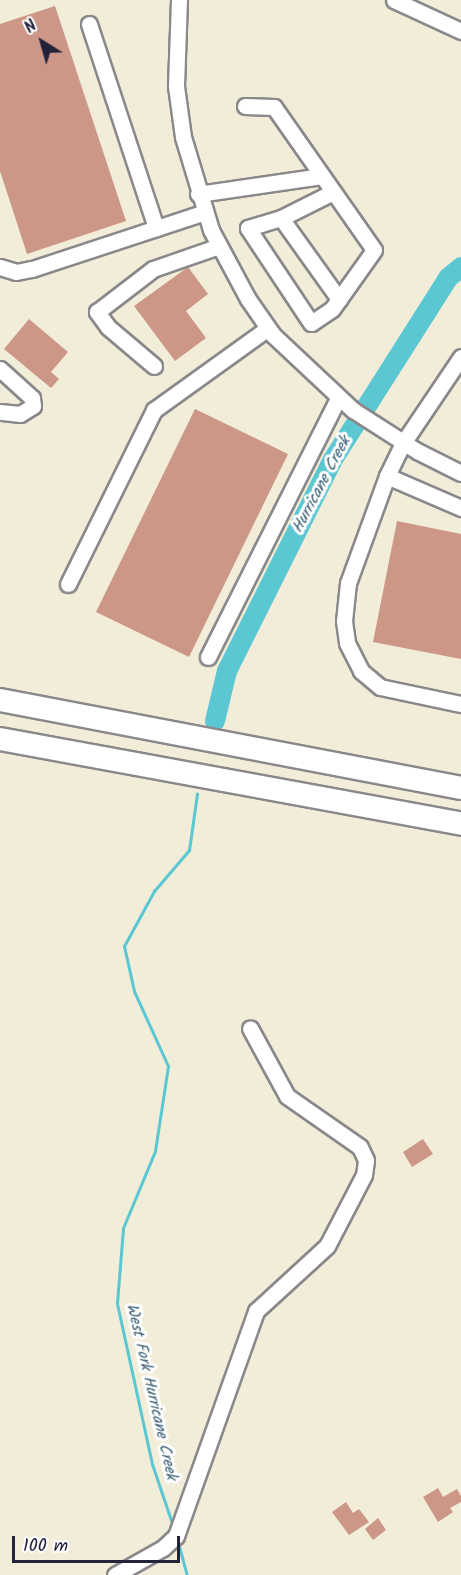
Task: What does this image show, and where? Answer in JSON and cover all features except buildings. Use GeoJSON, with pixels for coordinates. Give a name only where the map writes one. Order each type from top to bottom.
{"type":"FeatureCollection","features":[{"type":"Feature","properties":{"kind":"highway"},"geometry":{"type":"LineString","coordinates":[[0,700],[461,789]]}},
{"type":"Feature","properties":{"kind":"highway"},"geometry":{"type":"LineString","coordinates":[[0,739],[461,824]]}},
{"type":"Feature","properties":{"kind":"street"},"geometry":{"type":"LineString","coordinates":[[179,0],[177,103],[198,194],[219,246],[268,328],[338,398],[366,420],[402,443],[461,472]]}},
{"type":"Feature","properties":{"kind":"street"},"geometry":{"type":"LineString","coordinates":[[394,0],[461,31]]}},
{"type":"Feature","properties":{"kind":"street"},"geometry":{"type":"LineString","coordinates":[[89,24],[156,228]]}},
{"type":"Feature","properties":{"kind":"street"},"geometry":{"type":"LineString","coordinates":[[245,106],[274,107],[374,250],[332,309],[310,323],[248,228],[281,218],[333,192]]}},
{"type":"Feature","properties":{"kind":"street"},"geometry":{"type":"LineString","coordinates":[[198,194],[322,176]]}},
{"type":"Feature","properties":{"kind":"street"},"geometry":{"type":"LineString","coordinates":[[0,267],[16,272],[32,269],[205,212]]}},
{"type":"Feature","properties":{"kind":"street"},"geometry":{"type":"LineString","coordinates":[[281,218],[339,299]]}},
{"type":"Feature","properties":{"kind":"street"},"geometry":{"type":"LineString","coordinates":[[154,366],[108,327],[98,312],[153,269],[219,246]]}},
{"type":"Feature","properties":{"kind":"street"},"geometry":{"type":"LineString","coordinates":[[69,584],[154,410],[268,328]]}},
{"type":"Feature","properties":{"kind":"street"},"geometry":{"type":"LineString","coordinates":[[461,357],[402,443],[387,476],[348,583],[344,621],[347,643],[361,671],[380,687],[461,704]]}},
{"type":"Feature","properties":{"kind":"street"},"geometry":{"type":"LineString","coordinates":[[0,369],[32,398],[33,406],[20,414],[0,412]]}},
{"type":"Feature","properties":{"kind":"street"},"geometry":{"type":"LineString","coordinates":[[208,657],[338,398]]}},
{"type":"Feature","properties":{"kind":"street"},"geometry":{"type":"LineString","coordinates":[[387,476],[461,508]]}},
{"type":"Feature","properties":{"kind":"street"},"geometry":{"type":"LineString","coordinates":[[115,1575],[163,1548],[176,1536],[256,1311],[327,1246],[364,1174],[366,1160],[360,1147],[291,1101],[250,1028]]}},
{"type":"Feature","properties":{"kind":"waterway","name":"Hurricane Creek"},"geometry":{"type":"LineString","coordinates":[[215,721],[227,671],[332,461],[448,278],[461,267]]}},
{"type":"Feature","properties":{"kind":"waterway","name":"West Fork Hurricane Creek"},"geometry":{"type":"LineString","coordinates":[[173,1526],[152,1464],[117,1303],[123,1228],[155,1151],[168,1066],[134,991],[124,946],[154,891],[189,850],[197,794]]}},
{"type":"Feature","properties":{"kind":"waterway","name":"West Fork Hurricane Creek"},"geometry":{"type":"LineString","coordinates":[[179,1546],[187,1575]]}}]}
